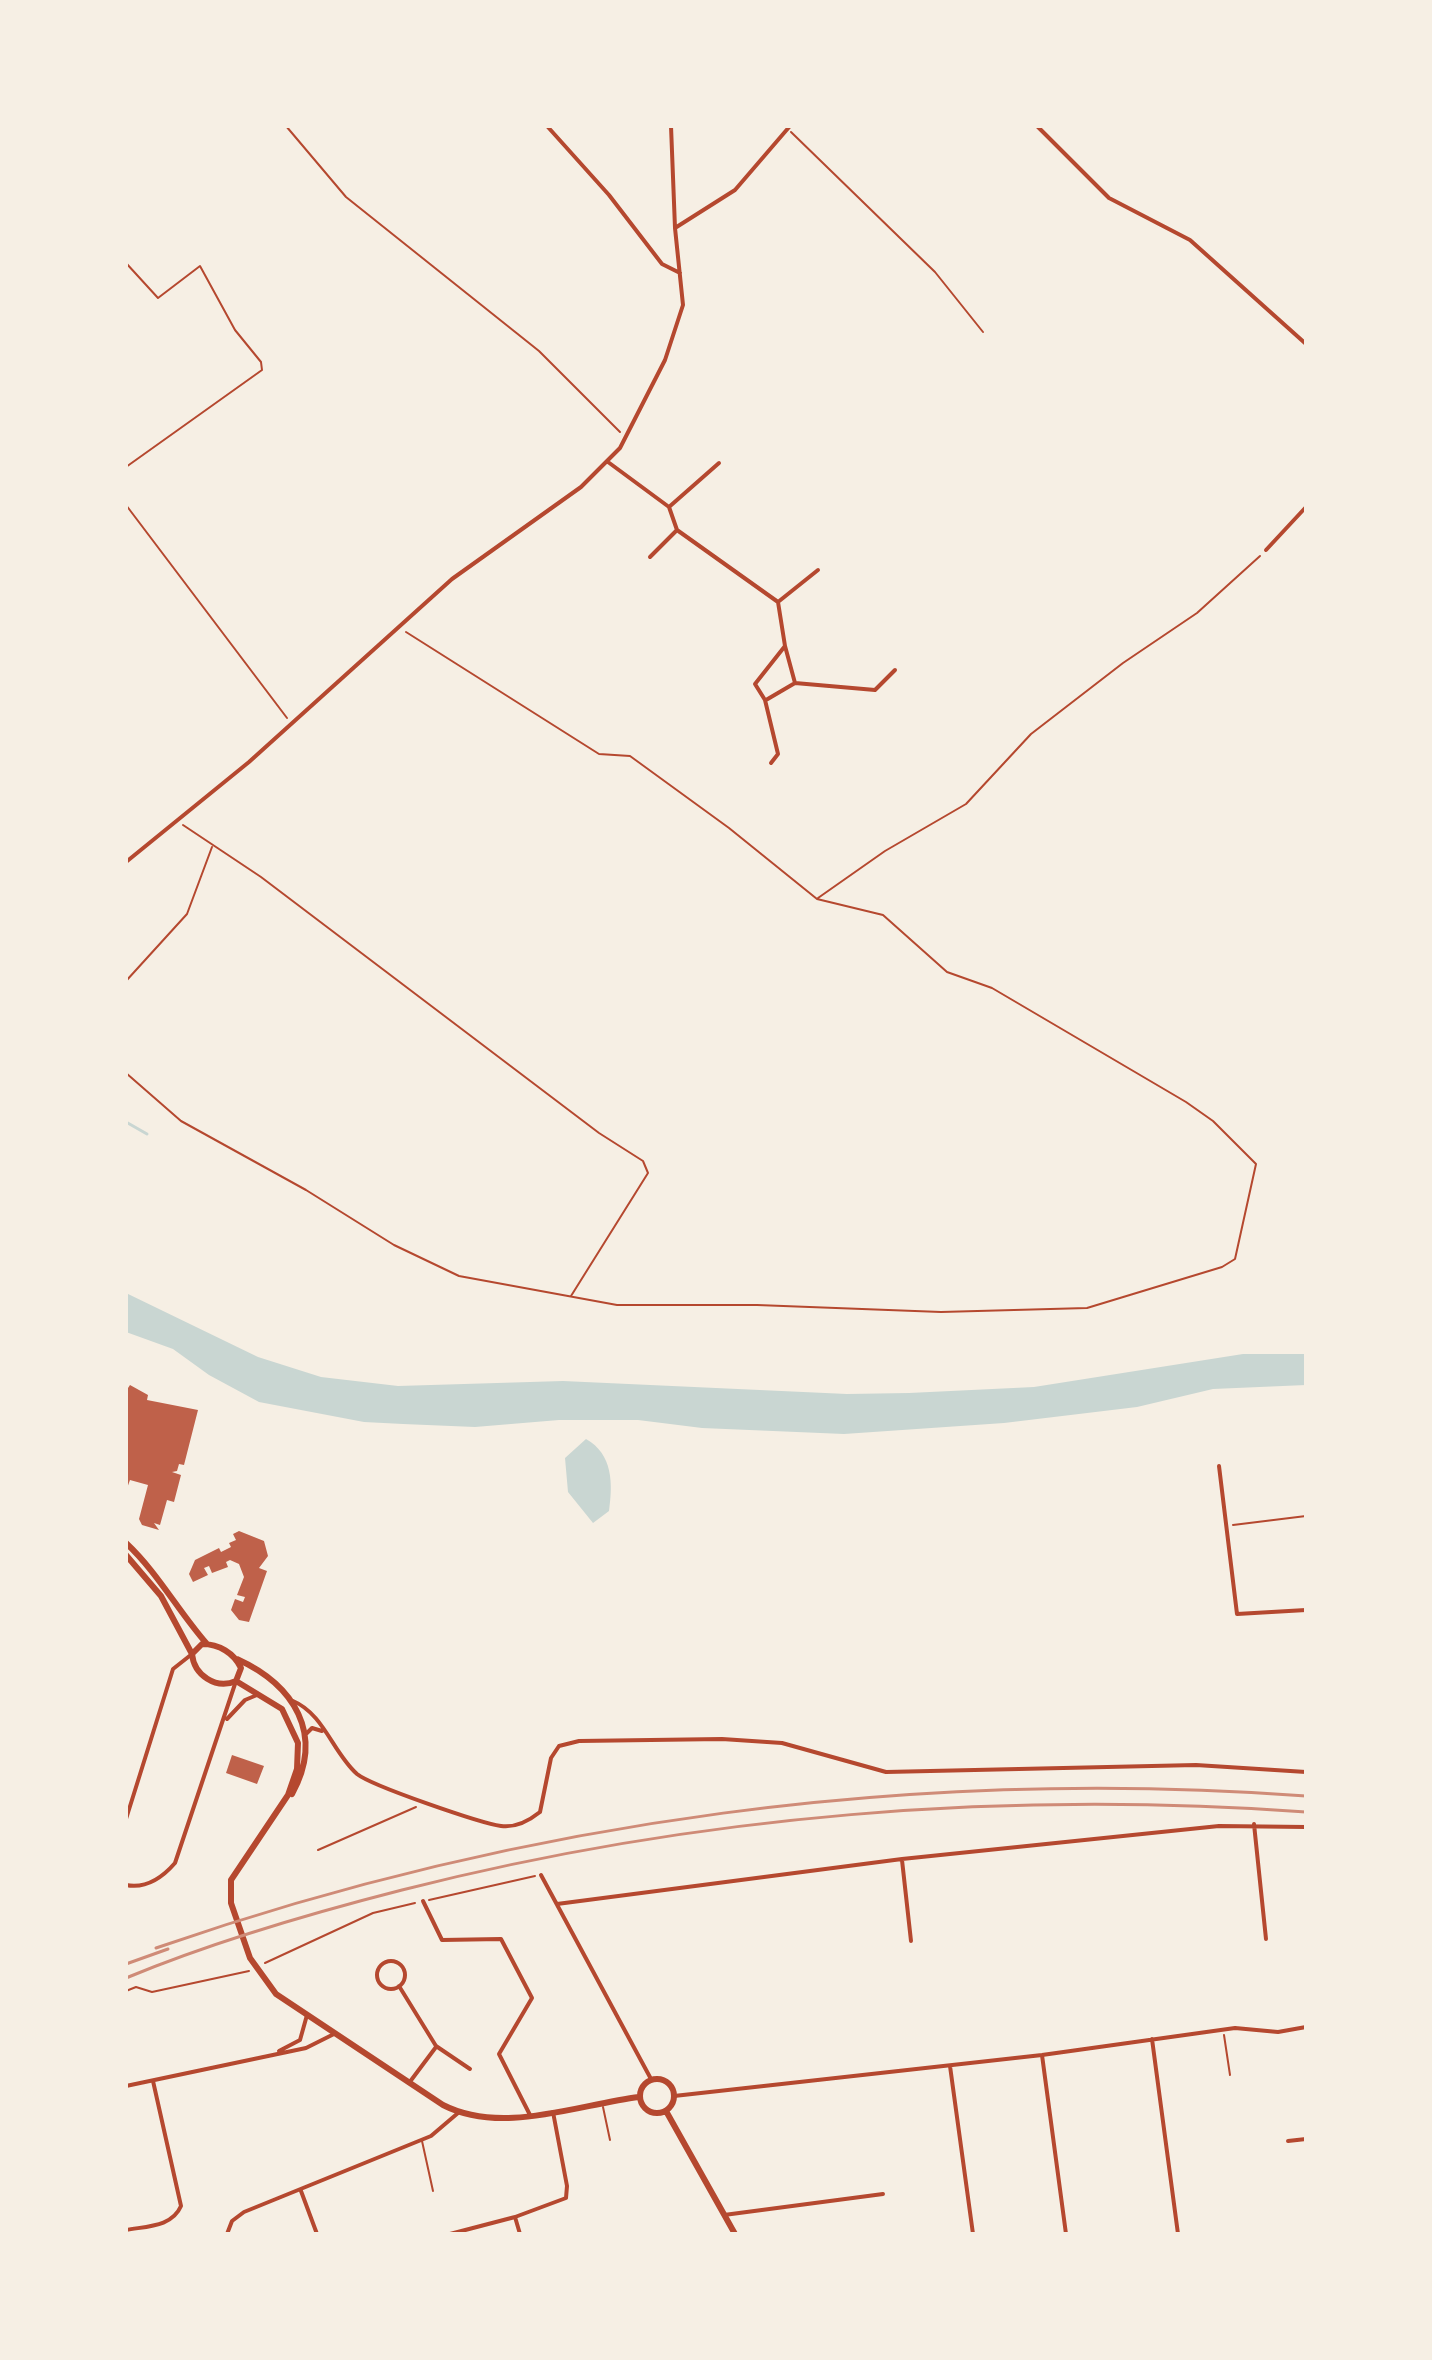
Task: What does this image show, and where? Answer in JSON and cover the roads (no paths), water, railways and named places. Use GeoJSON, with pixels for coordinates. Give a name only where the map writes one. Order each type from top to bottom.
{"type":"FeatureCollection","features":[{"type":"Feature","properties":{"kind":"main road"},"geometry":{"type":"LineString","coordinates":[[126,1543],[151,1568],[190,1627],[207,1644],[261,1673],[293,1701],[305,1740],[297,1786],[231,1880],[231,1903],[250,1958],[276,1994],[458,2113],[483,2118],[530,2115],[639,2097]]}},
{"type":"Feature","properties":{"kind":"main road"},"geometry":{"type":"LineString","coordinates":[[126,1555],[161,1596],[192,1654],[195,1667],[209,1680],[228,1684],[236,1681],[282,1709],[298,1743],[294,1782],[278,1812]]}},
{"type":"Feature","properties":{"kind":"main road"},"geometry":{"type":"LineString","coordinates":[[192,1654],[197,1647],[207,1644]]}},
{"type":"Feature","properties":{"kind":"main road"},"geometry":{"type":"LineString","coordinates":[[236,1681],[241,1668],[237,1659]]}},
{"type":"Feature","properties":{"kind":"main road"},"geometry":{"type":"LineString","coordinates":[[651,2079],[667,2082],[674,2096],[666,2111],[651,2113],[642,2107],[639,2097],[642,2086],[651,2079]]}},
{"type":"Feature","properties":{"kind":"main road"},"geometry":{"type":"LineString","coordinates":[[666,2111],[735,2234]]}},
{"type":"Feature","properties":{"kind":"street"},"geometry":{"type":"LineString","coordinates":[[547,126],[609,195],[662,264],[680,273]]}},
{"type":"Feature","properties":{"kind":"street"},"geometry":{"type":"LineString","coordinates":[[126,862],[178,822],[473,562],[533,523],[608,462],[628,436],[665,360],[682,314],[684,297],[675,228],[671,126]]}},
{"type":"Feature","properties":{"kind":"street"},"geometry":{"type":"LineString","coordinates":[[1037,126],[1109,198],[1190,240],[1306,344]]}},
{"type":"Feature","properties":{"kind":"street"},"geometry":{"type":"LineString","coordinates":[[675,228],[735,190],[789,127]]}},
{"type":"Feature","properties":{"kind":"street"},"geometry":{"type":"LineString","coordinates":[[608,462],[669,507],[677,530],[778,602],[795,683]]}},
{"type":"Feature","properties":{"kind":"street"},"geometry":{"type":"LineString","coordinates":[[669,507],[719,463]]}},
{"type":"Feature","properties":{"kind":"street"},"geometry":{"type":"LineString","coordinates":[[1266,550],[1306,507]]}},
{"type":"Feature","properties":{"kind":"street"},"geometry":{"type":"LineString","coordinates":[[650,557],[677,530]]}},
{"type":"Feature","properties":{"kind":"street"},"geometry":{"type":"LineString","coordinates":[[778,602],[818,570]]}},
{"type":"Feature","properties":{"kind":"street"},"geometry":{"type":"LineString","coordinates":[[771,763],[778,754],[765,700],[755,684],[785,646]]}},
{"type":"Feature","properties":{"kind":"street"},"geometry":{"type":"LineString","coordinates":[[765,700],[795,683],[875,690],[895,670]]}},
{"type":"Feature","properties":{"kind":"street"},"geometry":{"type":"LineString","coordinates":[[1219,1466],[1237,1614],[1306,1610]]}},
{"type":"Feature","properties":{"kind":"street"},"geometry":{"type":"LineString","coordinates":[[126,1819],[173,1669],[192,1654]]}},
{"type":"Feature","properties":{"kind":"street"},"geometry":{"type":"LineString","coordinates":[[126,1885],[149,1883],[165,1875],[175,1863],[236,1681]]}},
{"type":"Feature","properties":{"kind":"street"},"geometry":{"type":"LineString","coordinates":[[223,1724],[245,1700],[261,1694]]}},
{"type":"Feature","properties":{"kind":"street"},"geometry":{"type":"LineString","coordinates":[[293,1701],[312,1714],[358,1774],[427,1802],[503,1826],[528,1821],[540,1812],[551,1758],[559,1746],[579,1741],[722,1739],[782,1743],[886,1772],[1196,1765],[1306,1772]]}},
{"type":"Feature","properties":{"kind":"street"},"geometry":{"type":"LineString","coordinates":[[305,1740],[312,1728],[324,1732]]}},
{"type":"Feature","properties":{"kind":"street"},"geometry":{"type":"LineString","coordinates":[[1254,1824],[1266,1939]]}},
{"type":"Feature","properties":{"kind":"street"},"geometry":{"type":"LineString","coordinates":[[557,1904],[902,1859],[1254,1824],[1306,1827]]}},
{"type":"Feature","properties":{"kind":"street"},"geometry":{"type":"LineString","coordinates":[[902,1859],[911,1941]]}},
{"type":"Feature","properties":{"kind":"street"},"geometry":{"type":"LineString","coordinates":[[541,1875],[651,2079]]}},
{"type":"Feature","properties":{"kind":"street"},"geometry":{"type":"LineString","coordinates":[[423,1901],[442,1940],[501,1939],[532,1998],[499,2054],[530,2115]]}},
{"type":"Feature","properties":{"kind":"street"},"geometry":{"type":"LineString","coordinates":[[389,1961],[401,1966],[404,1974],[399,1986],[390,1989],[379,1982],[381,1965],[389,1961]]}},
{"type":"Feature","properties":{"kind":"street"},"geometry":{"type":"LineString","coordinates":[[399,1986],[436,2046],[470,2069]]}},
{"type":"Feature","properties":{"kind":"street"},"geometry":{"type":"LineString","coordinates":[[307,2015],[307,2037],[317,2044]]}},
{"type":"Feature","properties":{"kind":"street"},"geometry":{"type":"LineString","coordinates":[[674,2096],[1042,2055],[1224,2030],[1278,2032],[1306,2027]]}},
{"type":"Feature","properties":{"kind":"street"},"geometry":{"type":"LineString","coordinates":[[271,2054],[294,2045],[305,2030]]}},
{"type":"Feature","properties":{"kind":"street"},"geometry":{"type":"LineString","coordinates":[[126,2086],[317,2044],[334,2034]]}},
{"type":"Feature","properties":{"kind":"street"},"geometry":{"type":"LineString","coordinates":[[1152,2039],[1178,2234]]}},
{"type":"Feature","properties":{"kind":"street"},"geometry":{"type":"LineString","coordinates":[[409,2083],[436,2046]]}},
{"type":"Feature","properties":{"kind":"street"},"geometry":{"type":"LineString","coordinates":[[1042,2055],[1066,2234]]}},
{"type":"Feature","properties":{"kind":"street"},"geometry":{"type":"LineString","coordinates":[[950,2065],[973,2234]]}},
{"type":"Feature","properties":{"kind":"street"},"geometry":{"type":"LineString","coordinates":[[126,2230],[166,2222],[176,2217],[181,2206],[153,2081]]}},
{"type":"Feature","properties":{"kind":"street"},"geometry":{"type":"LineString","coordinates":[[450,2234],[561,2202],[568,2192],[553,2111]]}},
{"type":"Feature","properties":{"kind":"street"},"geometry":{"type":"LineString","coordinates":[[227,2234],[232,2221],[244,2212],[421,2140],[440,2130],[458,2113]]}},
{"type":"Feature","properties":{"kind":"street"},"geometry":{"type":"LineString","coordinates":[[1288,2141],[1306,2139]]}},
{"type":"Feature","properties":{"kind":"street"},"geometry":{"type":"LineString","coordinates":[[301,2191],[317,2234]]}},
{"type":"Feature","properties":{"kind":"street"},"geometry":{"type":"LineString","coordinates":[[724,2215],[883,2194]]}},
{"type":"Feature","properties":{"kind":"street"},"geometry":{"type":"LineString","coordinates":[[515,2217],[520,2234]]}},
{"type":"Feature","properties":{"kind":"lane"},"geometry":{"type":"LineString","coordinates":[[602,2102],[610,2140]]}},
{"type":"Feature","properties":{"kind":"lane"},"geometry":{"type":"LineString","coordinates":[[421,2140],[433,2191]]}},
{"type":"Feature","properties":{"kind":"waterway"},"geometry":{"type":"LineString","coordinates":[[126,1122],[147,1134]]}},
{"type":"Feature","properties":{"kind":"railway"},"geometry":{"type":"LineString","coordinates":[[156,1948],[295,1904],[437,1866],[579,1836],[723,1813],[868,1798],[1014,1790],[1160,1789],[1306,1796]]}},
{"type":"Feature","properties":{"kind":"railway"},"geometry":{"type":"LineString","coordinates":[[126,1978],[262,1929],[402,1890],[513,1864],[625,1843],[738,1827],[965,1807],[1078,1804],[1306,1812]]}},
{"type":"Feature","properties":{"kind":"railway"},"geometry":{"type":"LineString","coordinates":[[126,1964],[168,1949]]}}]}
